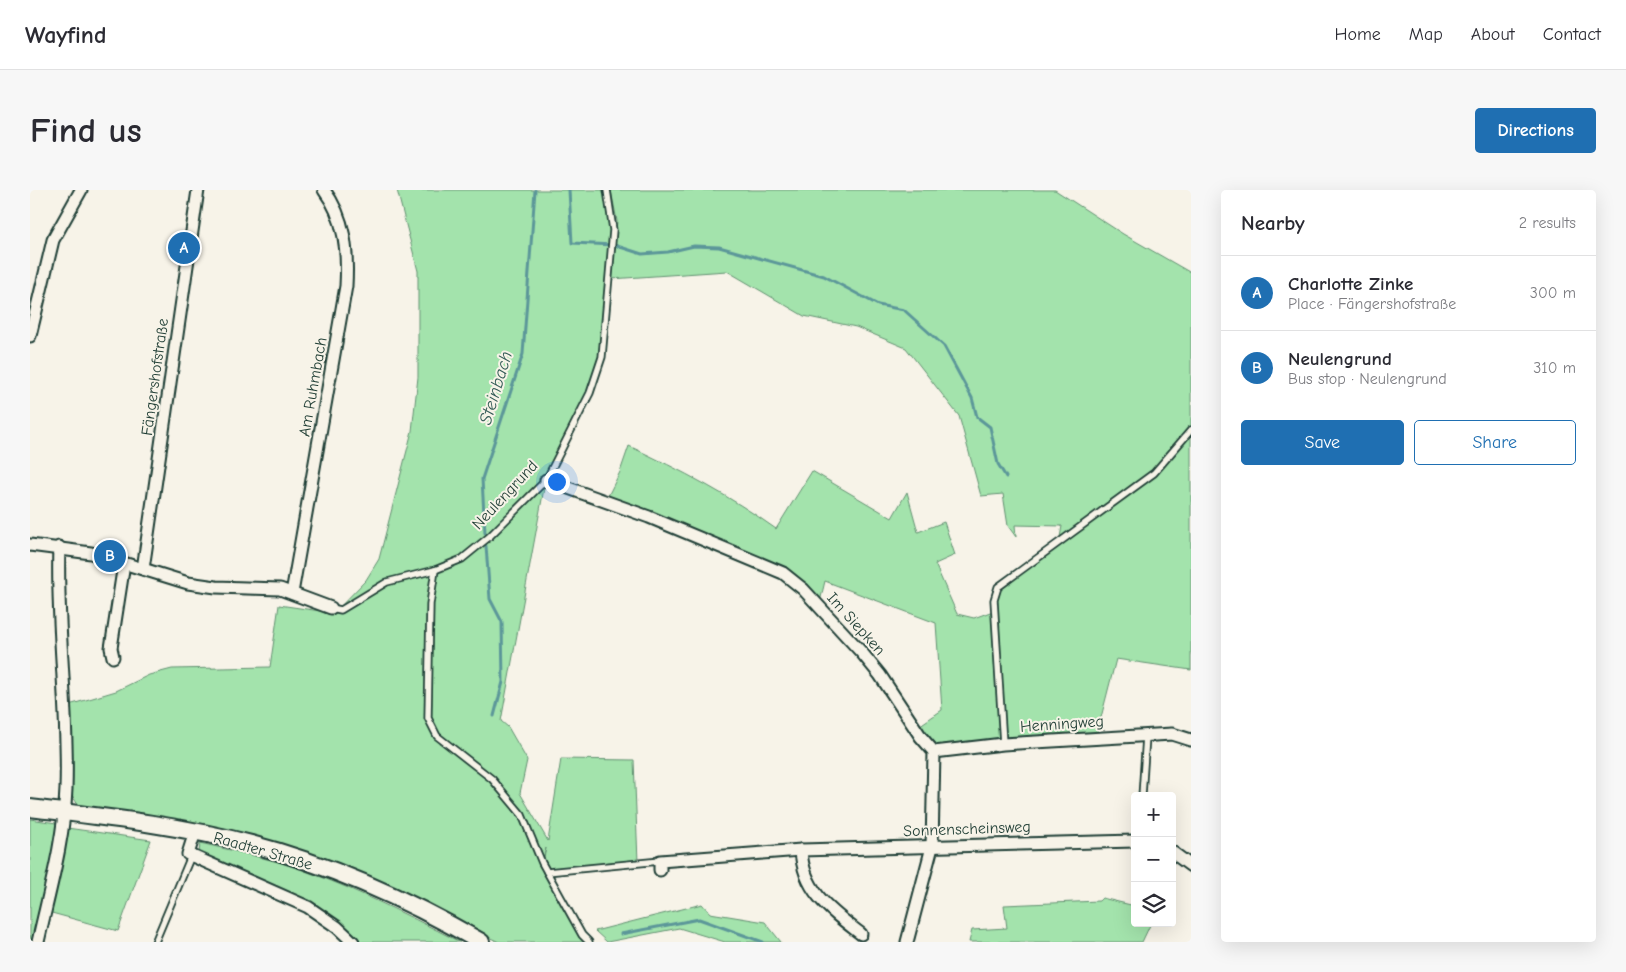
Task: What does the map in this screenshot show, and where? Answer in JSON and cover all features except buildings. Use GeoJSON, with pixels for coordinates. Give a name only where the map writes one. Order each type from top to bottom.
{"type":"FeatureCollection","features":[{"type":"Feature","properties":{"kind":"main road","name":"Raadter Straße"},"geometry":{"type":"LineString","coordinates":[[30,808],[195,832],[251,844],[302,860],[396,899],[481,942]]}},
{"type":"Feature","properties":{"kind":"street"},"geometry":{"type":"LineString","coordinates":[[30,336],[53,240],[81,190]]}},
{"type":"Feature","properties":{"kind":"street","name":"Fängershofstraße"},"geometry":{"type":"LineString","coordinates":[[143,569],[198,190]]}},
{"type":"Feature","properties":{"kind":"street","name":"Am Ruhmbach"},"geometry":{"type":"LineString","coordinates":[[292,594],[346,294],[347,274],[344,236],[336,208],[324,190]]}},
{"type":"Feature","properties":{"kind":"street","name":"Im Siepken"},"geometry":{"type":"LineString","coordinates":[[546,480],[650,518],[783,572],[803,589],[862,653],[880,675],[920,737],[934,752]]}},
{"type":"Feature","properties":{"kind":"street","name":"Neulengrund"},"geometry":{"type":"LineString","coordinates":[[30,545],[59,547],[90,553],[176,581],[195,584],[280,589],[332,608]]}},
{"type":"Feature","properties":{"kind":"street"},"geometry":{"type":"LineString","coordinates":[[38,942],[65,812],[66,732],[59,547]]}},
{"type":"Feature","properties":{"kind":"street"},"geometry":{"type":"LineString","coordinates":[[113,657],[112,648],[124,564]]}},
{"type":"Feature","properties":{"kind":"street","name":"Henningweg"},"geometry":{"type":"LineString","coordinates":[[934,752],[1003,744],[1178,734],[1191,740]]}},
{"type":"Feature","properties":{"kind":"street"},"geometry":{"type":"LineString","coordinates":[[908,942],[932,848],[934,752]]}},
{"type":"Feature","properties":{"kind":"street"},"geometry":{"type":"LineString","coordinates":[[195,832],[188,854],[308,907],[337,927],[353,942]]}},
{"type":"Feature","properties":{"kind":"street","name":"Sonnenscheinsweg"},"geometry":{"type":"LineString","coordinates":[[660,866],[801,850],[932,848],[1131,841]]}},
{"type":"Feature","properties":{"kind":"street"},"geometry":{"type":"LineString","coordinates":[[801,850],[802,865],[810,887],[832,912],[861,934]]}},
{"type":"Feature","properties":{"kind":"street"},"geometry":{"type":"LineString","coordinates":[[1176,855],[1191,866]]}},
{"type":"Feature","properties":{"kind":"lane","name":"Neulengrund"},"geometry":{"type":"LineString","coordinates":[[332,608],[341,610],[387,582],[435,570],[462,559],[472,552],[546,480],[590,393],[602,356],[612,237],[607,190]]}},
{"type":"Feature","properties":{"kind":"lane"},"geometry":{"type":"LineString","coordinates":[[1003,744],[994,600],[998,587],[1147,479],[1191,430]]}},
{"type":"Feature","properties":{"kind":"lane"},"geometry":{"type":"LineString","coordinates":[[435,570],[430,604],[428,718],[437,736],[492,778],[522,815],[547,872],[582,935],[589,942]]}},
{"type":"Feature","properties":{"kind":"lane"},"geometry":{"type":"LineString","coordinates":[[1142,792],[1146,736]]}},
{"type":"Feature","properties":{"kind":"lane"},"geometry":{"type":"LineString","coordinates":[[155,942],[191,856]]}},
{"type":"Feature","properties":{"kind":"lane"},"geometry":{"type":"LineString","coordinates":[[547,872],[660,866]]}},
{"type":"Feature","properties":{"kind":"green space"},"geometry":{"type":"Polygon","coordinates":[[[397,190],[604,190],[610,230],[611,279],[601,356],[589,393],[545,483],[501,721],[508,727],[527,760],[520,793],[548,841],[561,759],[634,760],[638,862],[547,872],[543,862],[546,848],[541,866],[578,934],[585,942],[499,942],[399,895],[197,829],[78,805],[72,795],[70,784],[69,705],[116,691],[149,675],[172,669],[270,667],[279,605],[334,613],[366,580],[379,559],[412,431],[418,377],[418,271],[397,190]]]}},
{"type":"Feature","properties":{"kind":"green space"},"geometry":{"type":"Polygon","coordinates":[[[611,190],[1055,190],[1123,234],[1191,273],[1191,670],[1116,659],[1096,737],[1002,742],[934,750],[916,728],[942,710],[936,623],[825,581],[819,606],[804,588],[606,500],[620,472],[629,446],[705,484],[741,505],[776,529],[812,471],[892,518],[907,492],[918,532],[944,522],[955,555],[935,564],[957,614],[974,618],[993,611],[998,587],[1059,543],[1062,526],[1015,525],[1016,537],[1008,526],[1003,494],[981,496],[959,416],[906,348],[856,327],[804,316],[727,271],[611,279],[617,221],[611,190]]]}},
{"type":"Feature","properties":{"kind":"green space"},"geometry":{"type":"Polygon","coordinates":[[[30,819],[56,823],[54,850],[35,942],[30,942],[30,819]]]}},
{"type":"Feature","properties":{"kind":"green space"},"geometry":{"type":"Polygon","coordinates":[[[67,828],[151,840],[118,931],[48,912],[67,828]]]}},
{"type":"Feature","properties":{"kind":"green space"},"geometry":{"type":"Polygon","coordinates":[[[200,843],[278,862],[325,878],[460,942],[355,942],[339,927],[199,854],[200,843]]]}},
{"type":"Feature","properties":{"kind":"green space"},"geometry":{"type":"Polygon","coordinates":[[[1102,898],[1131,905],[1131,927],[1149,927],[1142,942],[969,942],[972,930],[1007,928],[1004,905],[1099,901],[1102,898]]]}},
{"type":"Feature","properties":{"kind":"green space"},"geometry":{"type":"Polygon","coordinates":[[[702,904],[710,913],[765,922],[781,942],[725,942],[679,928],[607,942],[595,931],[702,904]]]}},
{"type":"Feature","properties":{"kind":"waterway","name":"Steinbach"},"geometry":{"type":"LineString","coordinates":[[485,533],[482,479],[523,354],[535,190]]}},
{"type":"Feature","properties":{"kind":"waterway"},"geometry":{"type":"LineString","coordinates":[[569,190],[572,243],[614,245],[642,254],[668,252],[694,246],[719,247],[824,276],[878,305],[904,310],[944,346],[972,398],[977,417],[990,427],[998,464],[1006,477]]}},
{"type":"Feature","properties":{"kind":"waterway","name":"Steinbach"},"geometry":{"type":"LineString","coordinates":[[486,546],[490,599],[502,622],[503,682],[494,716]]}},
{"type":"Feature","properties":{"kind":"waterway"},"geometry":{"type":"LineString","coordinates":[[621,934],[699,919],[763,942]]}},
{"type":"Feature","properties":{"kind":"place","name":"Charlotte Zinke"},"geometry":{"type":"Point","coordinates":[184,248]}},
{"type":"Feature","properties":{"kind":"place","name":"Neulengrund"},"geometry":{"type":"Point","coordinates":[110,556]}}]}
